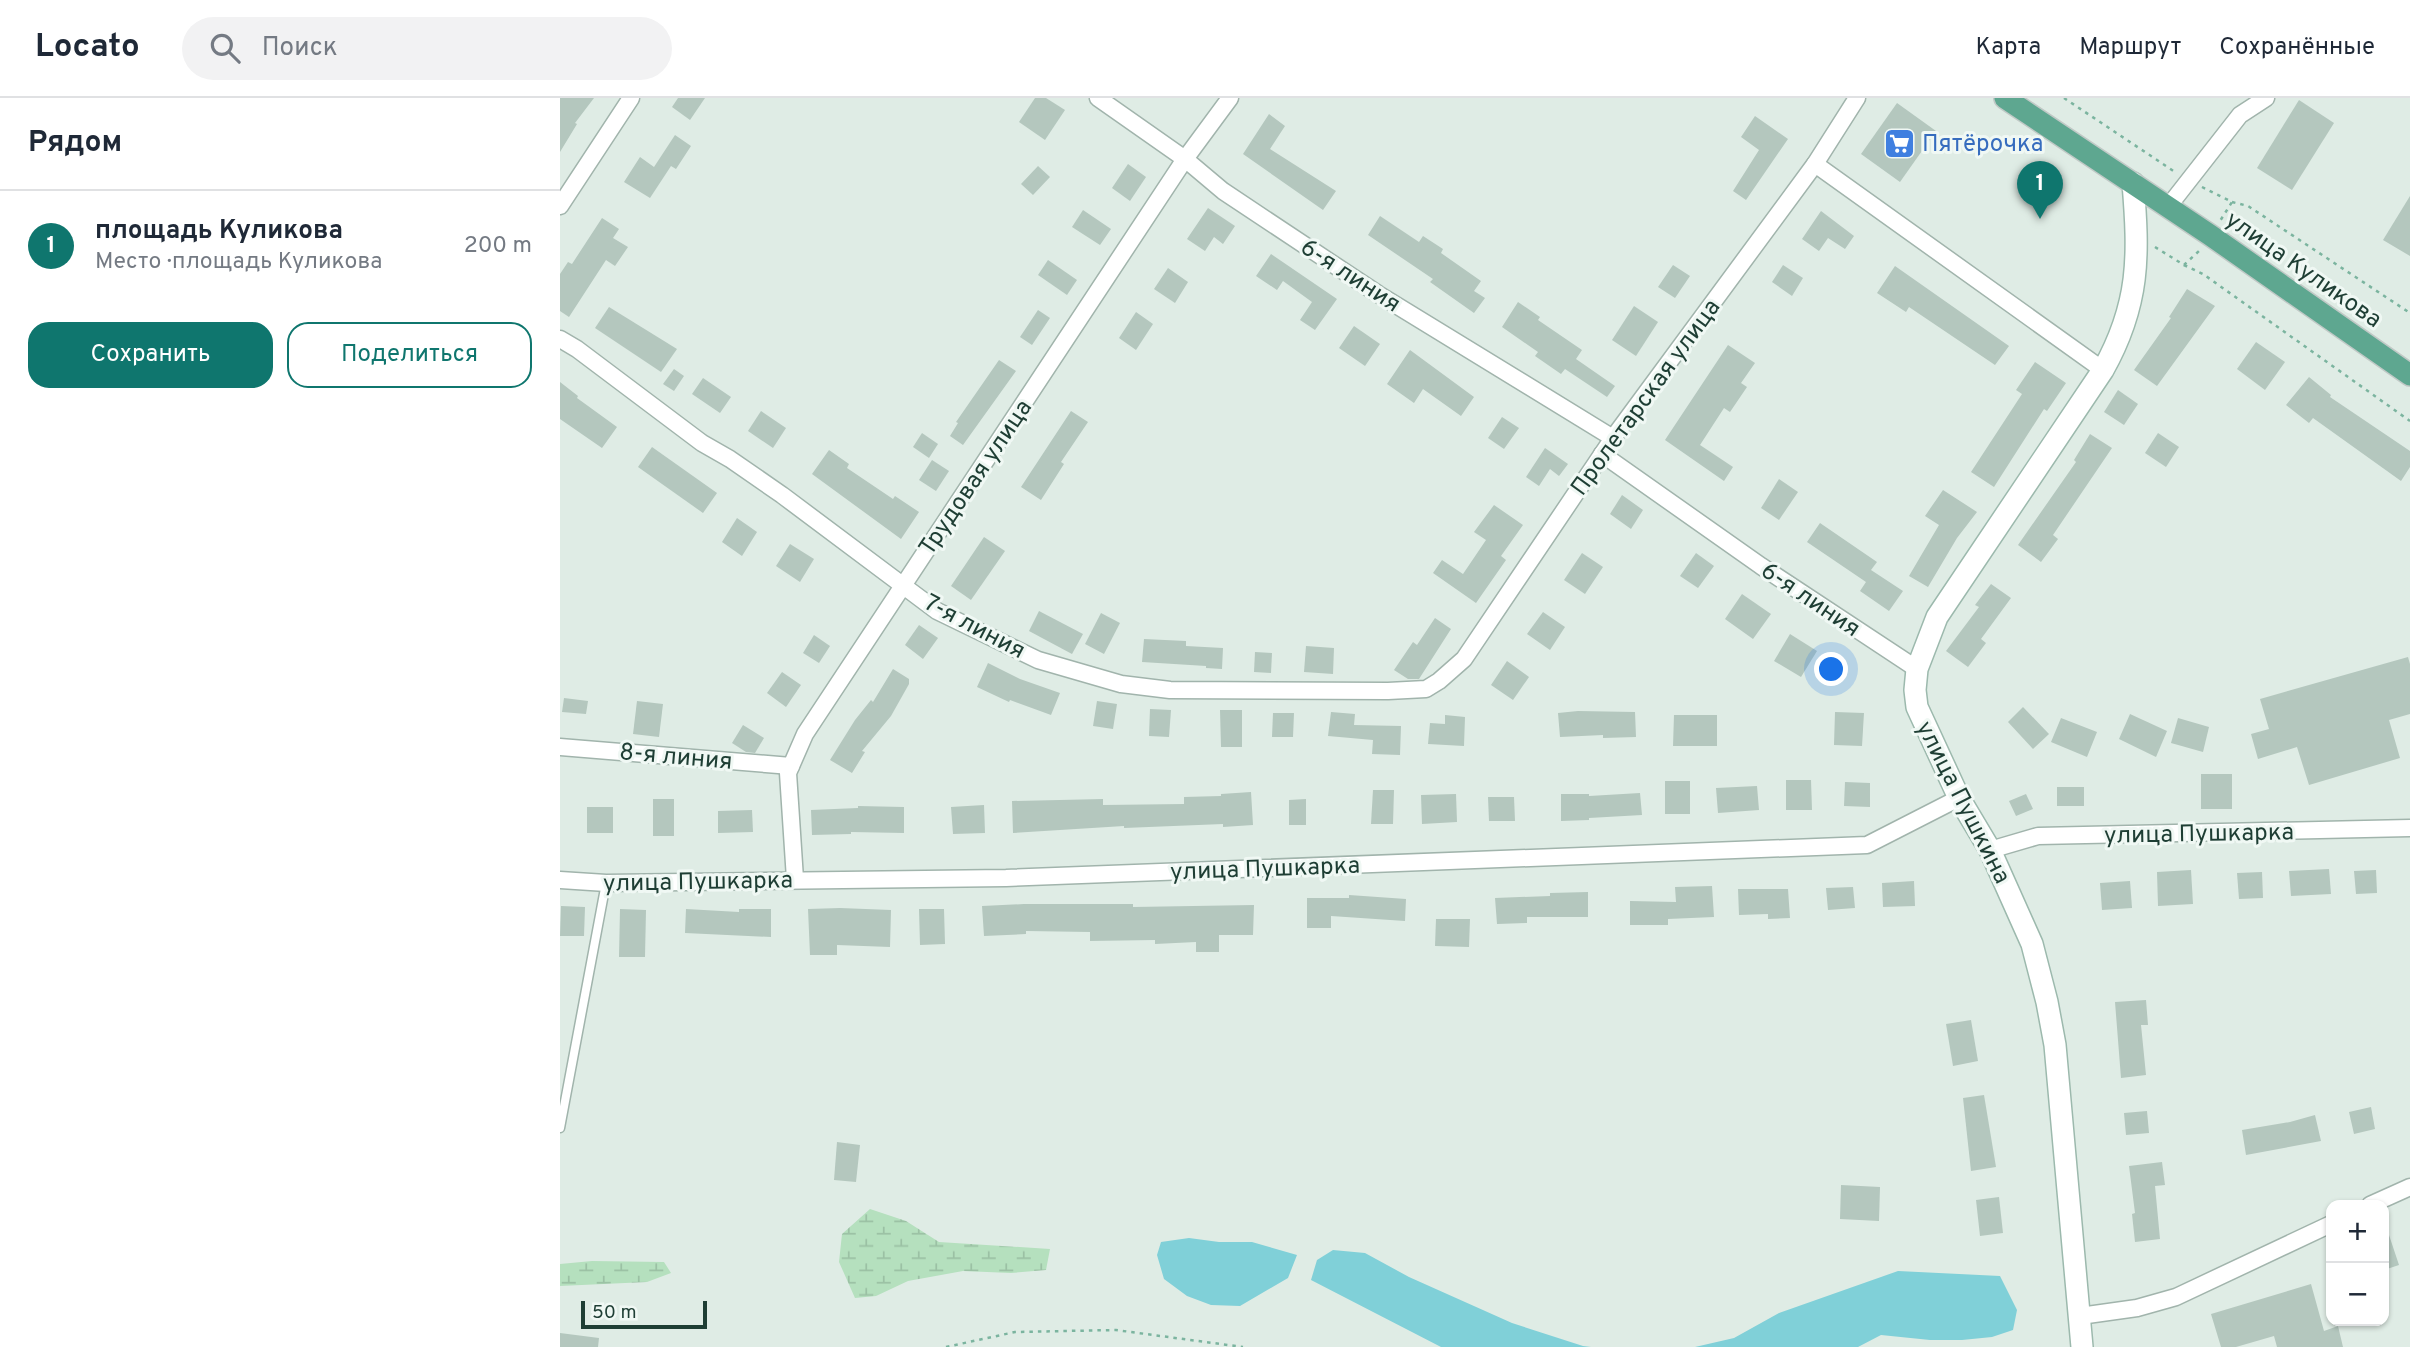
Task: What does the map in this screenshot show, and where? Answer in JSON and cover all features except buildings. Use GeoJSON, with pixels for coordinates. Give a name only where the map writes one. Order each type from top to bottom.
{"type":"FeatureCollection","features":[{"type":"Feature","properties":{"kind":"main road","name":"улица Куликова"},"geometry":{"type":"LineString","coordinates":[[2005,98],[2133,183],[2410,375]]}},
{"type":"Feature","properties":{"kind":"street"},"geometry":{"type":"LineString","coordinates":[[560,206],[631,98]]}},
{"type":"Feature","properties":{"kind":"street","name":"6-я линия"},"geometry":{"type":"LineString","coordinates":[[1098,98],[1185,159],[1223,191],[1378,294],[1613,438]]}},
{"type":"Feature","properties":{"kind":"street","name":"Трудовая улица"},"geometry":{"type":"LineString","coordinates":[[795,880],[788,773],[805,734],[1185,159],[1230,98]]}},
{"type":"Feature","properties":{"kind":"street","name":"Пролетарская улица"},"geometry":{"type":"LineString","coordinates":[[1426,689],[1464,659],[1613,438],[1815,164],[1857,98]]}},
{"type":"Feature","properties":{"kind":"street"},"geometry":{"type":"LineString","coordinates":[[2168,207],[2240,115],[2266,98]]}},
{"type":"Feature","properties":{"kind":"street"},"geometry":{"type":"LineString","coordinates":[[1815,164],[2103,370]]}},
{"type":"Feature","properties":{"kind":"street","name":"улица Пушкина"},"geometry":{"type":"LineString","coordinates":[[2082,1347],[2055,1045],[2047,1002],[2032,944],[1990,850],[1959,798],[1917,707],[1914,690],[1917,669],[1937,617],[2103,370],[2123,331],[2135,273],[2137,236],[2133,183]]}},
{"type":"Feature","properties":{"kind":"street","name":"7-я линия"},"geometry":{"type":"LineString","coordinates":[[560,339],[578,349],[702,443],[771,488],[937,611],[1038,660],[1121,684],[1170,690],[1426,689]]}},
{"type":"Feature","properties":{"kind":"street","name":"6-я линия"},"geometry":{"type":"LineString","coordinates":[[1602,454],[1761,566],[1917,669]]}},
{"type":"Feature","properties":{"kind":"street","name":"8-я линия"},"geometry":{"type":"LineString","coordinates":[[560,747],[792,766]]}},
{"type":"Feature","properties":{"kind":"street","name":"улица Пушкарка"},"geometry":{"type":"LineString","coordinates":[[560,880],[606,883],[1006,878],[1867,845],[1959,798]]}},
{"type":"Feature","properties":{"kind":"street","name":"улица Пушкарка"},"geometry":{"type":"LineString","coordinates":[[1990,850],[2038,836],[2410,828]]}},
{"type":"Feature","properties":{"kind":"street"},"geometry":{"type":"LineString","coordinates":[[2381,1200],[2410,1186]]}},
{"type":"Feature","properties":{"kind":"street"},"geometry":{"type":"LineString","coordinates":[[2080,1316],[2137,1308],[2176,1297],[2326,1226]]}},
{"type":"Feature","properties":{"kind":"lane"},"geometry":{"type":"LineString","coordinates":[[560,1128],[606,883]]}},
{"type":"Feature","properties":{"kind":"path"},"geometry":{"type":"LineString","coordinates":[[2064,98],[2189,180]]}},
{"type":"Feature","properties":{"kind":"path"},"geometry":{"type":"LineString","coordinates":[[2232,202],[2248,206],[2410,313]]}},
{"type":"Feature","properties":{"kind":"path"},"geometry":{"type":"LineString","coordinates":[[2184,265],[2203,274],[2410,421]]}},
{"type":"Feature","properties":{"kind":"path"},"geometry":{"type":"LineString","coordinates":[[946,1347],[1015,1332],[1116,1330],[1243,1347]]}},
{"type":"Feature","properties":{"kind":"green space"},"geometry":{"type":"Polygon","coordinates":[[[870,1209],[906,1221],[939,1242],[1050,1249],[1046,1270],[1011,1273],[963,1271],[908,1281],[876,1296],[855,1298],[839,1262],[842,1234],[870,1209]]]}},
{"type":"Feature","properties":{"kind":"green space"},"geometry":{"type":"Polygon","coordinates":[[[592,1261],[664,1262],[671,1273],[647,1282],[560,1286],[560,1264],[592,1261]]]}},
{"type":"Feature","properties":{"kind":"water"},"geometry":{"type":"Polygon","coordinates":[[[1189,1238],[1252,1242],[1297,1255],[1288,1278],[1240,1306],[1211,1305],[1187,1296],[1164,1279],[1157,1255],[1161,1242],[1189,1238]]]}},
{"type":"Feature","properties":{"kind":"water"},"geometry":{"type":"Polygon","coordinates":[[[1333,1250],[1365,1253],[1409,1277],[1512,1323],[1591,1347],[1441,1347],[1311,1280],[1317,1260],[1333,1250]]]}},
{"type":"Feature","properties":{"kind":"water"},"geometry":{"type":"Polygon","coordinates":[[[1898,1271],[2000,1276],[2017,1310],[2013,1330],[1992,1337],[1962,1340],[1881,1335],[1858,1347],[1695,1347],[1734,1338],[1779,1313],[1898,1271]]]}},
{"type":"Feature","properties":{"kind":"place","name":"Пятёрочка"},"geometry":{"type":"Point","coordinates":[1899,143]}},
{"type":"Feature","properties":{"kind":"place","name":"площадь Куликова"},"geometry":{"type":"Point","coordinates":[2040,219]}}]}
